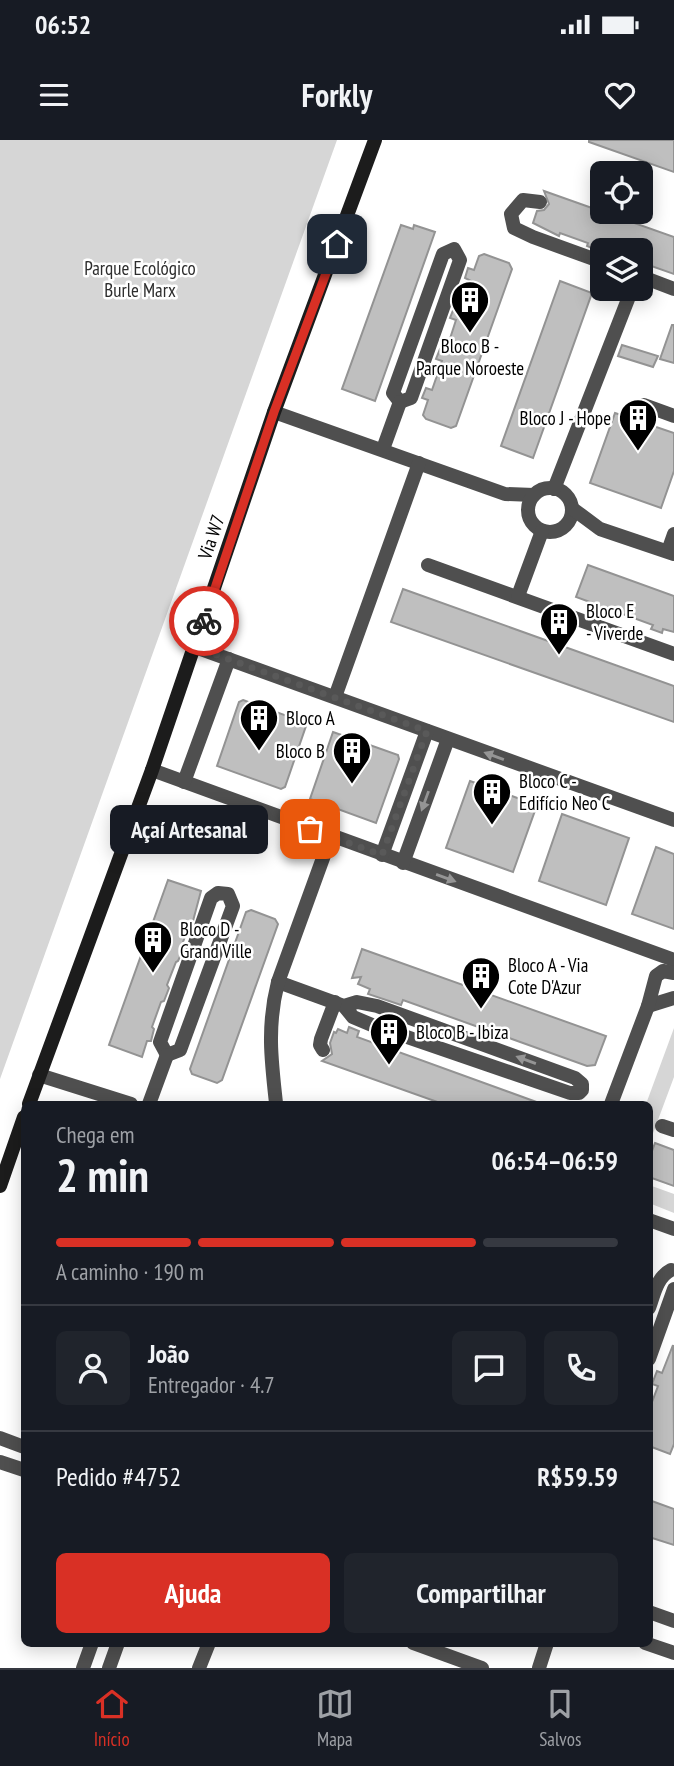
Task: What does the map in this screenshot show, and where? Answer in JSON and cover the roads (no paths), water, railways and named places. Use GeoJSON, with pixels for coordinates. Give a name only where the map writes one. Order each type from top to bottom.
{"type":"FeatureCollection","features":[{"type":"Feature","properties":{"kind":"main road","name":"Via W7"},"geometry":{"type":"LineString","coordinates":[[30,1101],[152,770],[274,412],[375,140]]}},
{"type":"Feature","properties":{"kind":"main road"},"geometry":{"type":"LineString","coordinates":[[0,1186],[21,1126]]}},
{"type":"Feature","properties":{"kind":"street"},"geometry":{"type":"LineString","coordinates":[[540,202],[523,200],[511,214],[514,228],[590,258]]}},
{"type":"Feature","properties":{"kind":"street"},"geometry":{"type":"LineString","coordinates":[[454,249],[460,260],[411,398],[400,401],[393,393],[443,254],[454,249]]}},
{"type":"Feature","properties":{"kind":"street"},"geometry":{"type":"LineString","coordinates":[[653,281],[674,289]]}},
{"type":"Feature","properties":{"kind":"street"},"geometry":{"type":"LineString","coordinates":[[554,489],[627,301]]}},
{"type":"Feature","properties":{"kind":"street"},"geometry":{"type":"LineString","coordinates":[[383,449],[400,401]]}},
{"type":"Feature","properties":{"kind":"street"},"geometry":{"type":"LineString","coordinates":[[644,405],[674,416]]}},
{"type":"Feature","properties":{"kind":"street"},"geometry":{"type":"LineString","coordinates":[[274,412],[505,494],[534,495]]}},
{"type":"Feature","properties":{"kind":"street"},"geometry":{"type":"LineString","coordinates":[[335,697],[419,463]]}},
{"type":"Feature","properties":{"kind":"street"},"geometry":{"type":"LineString","coordinates":[[530,518],[529,506],[534,495],[540,491],[554,489],[567,495],[573,509],[600,529],[671,552],[674,534]]}},
{"type":"Feature","properties":{"kind":"street"},"geometry":{"type":"LineString","coordinates":[[505,494],[530,518],[549,531],[600,529]]}},
{"type":"Feature","properties":{"kind":"street"},"geometry":{"type":"LineString","coordinates":[[518,596],[549,531],[568,523],[573,509]]}},
{"type":"Feature","properties":{"kind":"street"},"geometry":{"type":"LineString","coordinates":[[428,565],[674,654]]}},
{"type":"Feature","properties":{"kind":"street"},"geometry":{"type":"LineString","coordinates":[[195,647],[674,820]]}},
{"type":"Feature","properties":{"kind":"street"},"geometry":{"type":"LineString","coordinates":[[184,782],[229,659]]}},
{"type":"Feature","properties":{"kind":"street"},"geometry":{"type":"LineString","coordinates":[[382,855],[427,731]]}},
{"type":"Feature","properties":{"kind":"street"},"geometry":{"type":"LineString","coordinates":[[403,863],[447,739]]}},
{"type":"Feature","properties":{"kind":"street"},"geometry":{"type":"LineString","coordinates":[[152,770],[674,960]]}},
{"type":"Feature","properties":{"kind":"street"},"geometry":{"type":"LineString","coordinates":[[277,1101],[270,1025],[278,982],[331,836]]}},
{"type":"Feature","properties":{"kind":"street"},"geometry":{"type":"LineString","coordinates":[[150,1101],[167,1055],[160,1042],[211,898],[223,892],[231,898],[233,906],[180,1050],[167,1055]]}},
{"type":"Feature","properties":{"kind":"street"},"geometry":{"type":"LineString","coordinates":[[612,1101],[659,972],[674,973]]}},
{"type":"Feature","properties":{"kind":"street"},"geometry":{"type":"LineString","coordinates":[[278,982],[339,1004],[353,1017],[392,1033],[569,1093],[579,1093],[582,1090],[582,1084],[575,1078],[397,1013],[357,1002],[339,1004]]}},
{"type":"Feature","properties":{"kind":"street"},"geometry":{"type":"LineString","coordinates":[[648,1006],[674,998]]}},
{"type":"Feature","properties":{"kind":"street"},"geometry":{"type":"LineString","coordinates":[[323,1050],[321,1039],[339,1004]]}},
{"type":"Feature","properties":{"kind":"street"},"geometry":{"type":"LineString","coordinates":[[39,1075],[121,1101]]}},
{"type":"Feature","properties":{"kind":"street"},"geometry":{"type":"LineString","coordinates":[[653,1221],[674,1229]]}},
{"type":"Feature","properties":{"kind":"street"},"geometry":{"type":"LineString","coordinates":[[653,1297],[663,1274],[673,1269]]}},
{"type":"Feature","properties":{"kind":"street"},"geometry":{"type":"LineString","coordinates":[[653,1348],[674,1289]]}},
{"type":"Feature","properties":{"kind":"street"},"geometry":{"type":"LineString","coordinates":[[0,1438],[21,1446]]}},
{"type":"Feature","properties":{"kind":"street"},"geometry":{"type":"LineString","coordinates":[[0,1462],[21,1469]]}},
{"type":"Feature","properties":{"kind":"street"},"geometry":{"type":"LineString","coordinates":[[653,1613],[674,1621]]}},
{"type":"Feature","properties":{"kind":"street"},"geometry":{"type":"LineString","coordinates":[[653,1646],[674,1653]]}},
{"type":"Feature","properties":{"kind":"street"},"geometry":{"type":"LineString","coordinates":[[83,1668],[91,1647]]}},
{"type":"Feature","properties":{"kind":"street"},"geometry":{"type":"LineString","coordinates":[[109,1668],[117,1647]]}},
{"type":"Feature","properties":{"kind":"street"},"geometry":{"type":"LineString","coordinates":[[199,1668],[207,1647]]}},
{"type":"Feature","properties":{"kind":"street"},"geometry":{"type":"LineString","coordinates":[[424,1647],[482,1668]]}},
{"type":"Feature","properties":{"kind":"street"},"geometry":{"type":"LineString","coordinates":[[540,1668],[546,1647]]}},
{"type":"Feature","properties":{"kind":"place","name":"Bloco B - Parque Noroeste"},"geometry":{"type":"Point","coordinates":[470,334]}},
{"type":"Feature","properties":{"kind":"place","name":"Bloco J - Hope"},"geometry":{"type":"Point","coordinates":[638,452]}},
{"type":"Feature","properties":{"kind":"place","name":"Bloco E - Viverde"},"geometry":{"type":"Point","coordinates":[559,656]}},
{"type":"Feature","properties":{"kind":"place","name":"Bloco A"},"geometry":{"type":"Point","coordinates":[259,752]}},
{"type":"Feature","properties":{"kind":"place","name":"Bloco B"},"geometry":{"type":"Point","coordinates":[352,785]}},
{"type":"Feature","properties":{"kind":"place","name":"Bloco C - Edifício Neo C"},"geometry":{"type":"Point","coordinates":[492,826]}},
{"type":"Feature","properties":{"kind":"place","name":"Açaí Artesanal"},"geometry":{"type":"Point","coordinates":[310,829]}},
{"type":"Feature","properties":{"kind":"place","name":"Bloco D - Grand Ville"},"geometry":{"type":"Point","coordinates":[153,974]}},
{"type":"Feature","properties":{"kind":"place","name":"Bloco A - Via Cote D'Azur"},"geometry":{"type":"Point","coordinates":[481,1010]}},
{"type":"Feature","properties":{"kind":"place","name":"Bloco B - Ibiza"},"geometry":{"type":"Point","coordinates":[389,1066]}},
{"type":"Feature","properties":{"kind":"park label","name":"Parque Ecológico Burle Marx"},"geometry":{"type":"Point","coordinates":[140,279]}}]}
